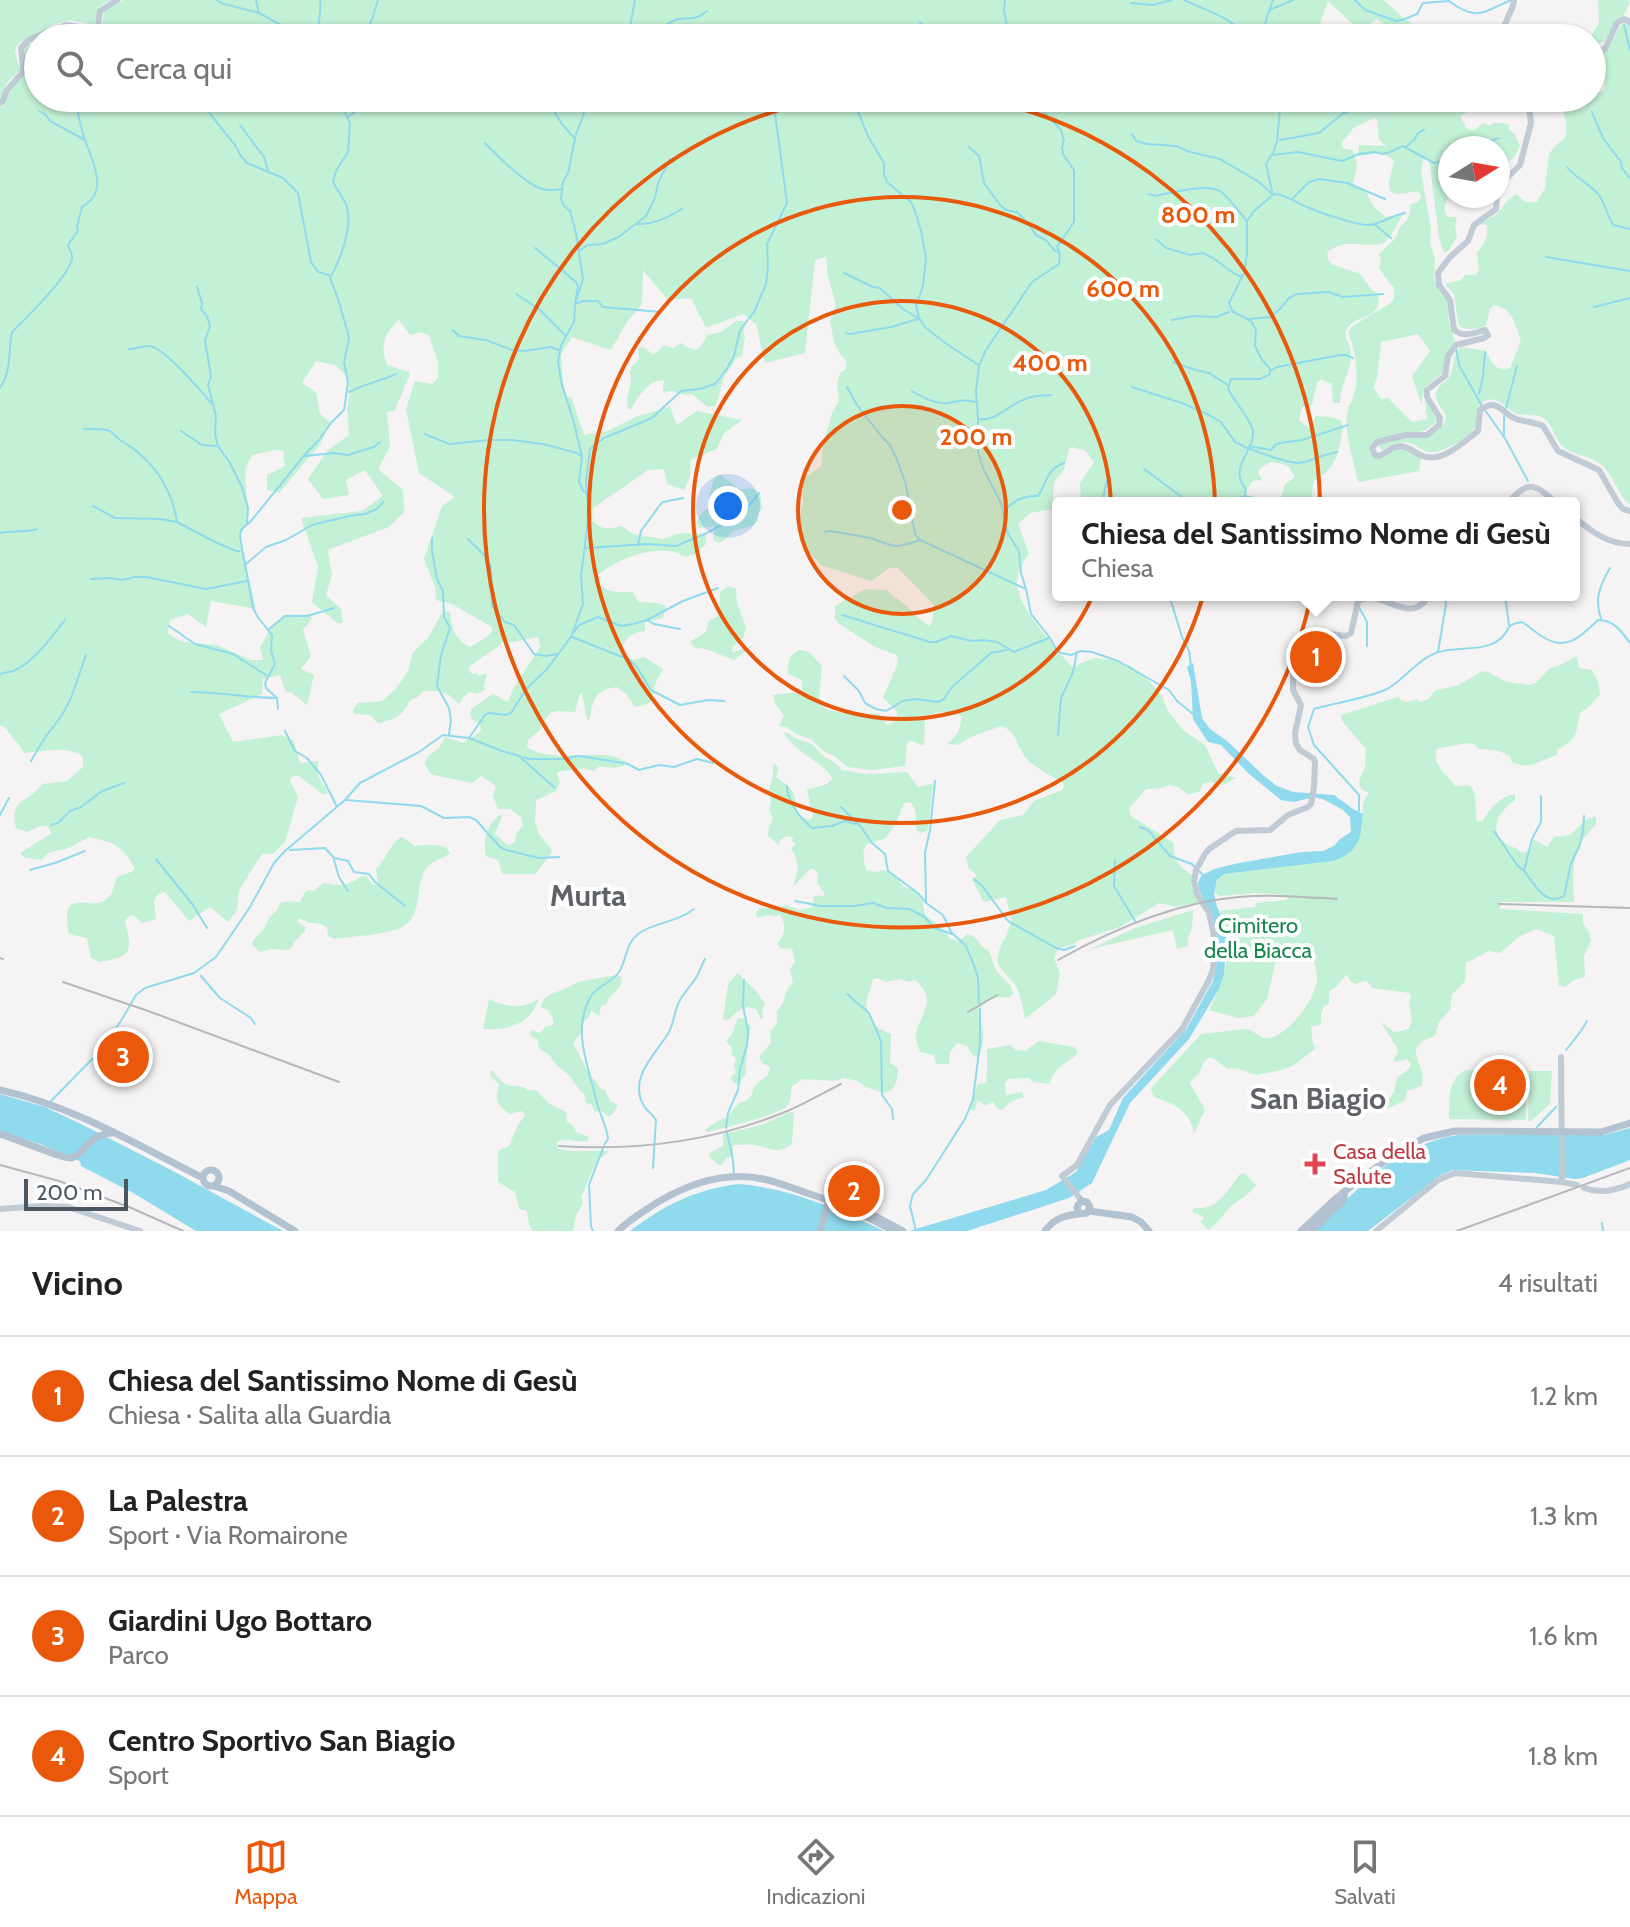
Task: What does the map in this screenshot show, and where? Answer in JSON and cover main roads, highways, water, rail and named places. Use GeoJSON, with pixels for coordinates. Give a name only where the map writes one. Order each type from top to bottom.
{"type":"FeatureCollection","features":[{"type":"Feature","properties":{"kind":"main road"},"geometry":{"type":"LineString","coordinates":[[98,24],[100,11],[117,0]]}},
{"type":"Feature","properties":{"kind":"main road"},"geometry":{"type":"LineString","coordinates":[[1505,24],[1514,0]]}},
{"type":"Feature","properties":{"kind":"main road"},"geometry":{"type":"LineString","coordinates":[[1606,47],[1617,23],[1624,19],[1630,22]]}},
{"type":"Feature","properties":{"kind":"main road"},"geometry":{"type":"LineString","coordinates":[[0,103],[22,73],[21,48],[24,45]]}},
{"type":"Feature","properties":{"kind":"main road"},"geometry":{"type":"LineString","coordinates":[[1510,175],[1520,165],[1531,123],[1530,112]]}},
{"type":"Feature","properties":{"kind":"main road"},"geometry":{"type":"LineString","coordinates":[[1496,208],[1474,225],[1468,241],[1444,265],[1437,279],[1450,300],[1454,330],[1469,334],[1485,330],[1488,335],[1456,345],[1448,356],[1445,376],[1427,390],[1427,397],[1440,418],[1436,428],[1427,435],[1406,435],[1377,442],[1372,448],[1373,454],[1379,456],[1400,446],[1427,457],[1447,454],[1478,431],[1480,410],[1497,405],[1513,418],[1543,426],[1558,451],[1599,470],[1618,503],[1630,511]]}},
{"type":"Feature","properties":{"kind":"main road"},"geometry":{"type":"LineString","coordinates":[[1513,497],[1519,490],[1531,485],[1550,497]]}},
{"type":"Feature","properties":{"kind":"main road"},"geometry":{"type":"LineString","coordinates":[[1580,522],[1597,536],[1630,544]]}},
{"type":"Feature","properties":{"kind":"main road"},"geometry":{"type":"LineString","coordinates":[[1149,1231],[1132,1217],[1092,1210],[1083,1214],[1063,1177],[1077,1165],[1110,1105],[1182,1029],[1211,974],[1215,946],[1213,931],[1209,913],[1197,894],[1194,881],[1205,854],[1236,831],[1273,829],[1293,812],[1308,807],[1313,796],[1315,761],[1298,748],[1295,740],[1301,705],[1292,687],[1294,665],[1318,637],[1351,633],[1359,601]]}},
{"type":"Feature","properties":{"kind":"main road"},"geometry":{"type":"LineString","coordinates":[[1384,601],[1409,609],[1417,608],[1425,601]]}},
{"type":"Feature","properties":{"kind":"main road"},"geometry":{"type":"LineString","coordinates":[[1561,1057],[1562,1180]]}},
{"type":"Feature","properties":{"kind":"main road"},"geometry":{"type":"LineString","coordinates":[[0,1090],[57,1106],[204,1176]]}},
{"type":"Feature","properties":{"kind":"main road"},"geometry":{"type":"LineString","coordinates":[[92,1139],[93,1123]]}},
{"type":"Feature","properties":{"kind":"main road"},"geometry":{"type":"LineString","coordinates":[[1301,1231],[1346,1189],[1400,1151],[1436,1134],[1455,1131],[1561,1134],[1605,1131],[1630,1123]]}},
{"type":"Feature","properties":{"kind":"main road"},"geometry":{"type":"LineString","coordinates":[[0,1134],[67,1159],[76,1157],[92,1139],[110,1133]]}},
{"type":"Feature","properties":{"kind":"main road"},"geometry":{"type":"LineString","coordinates":[[204,1176],[209,1170],[215,1171],[219,1175],[217,1183]]}},
{"type":"Feature","properties":{"kind":"main road"},"geometry":{"type":"LineString","coordinates":[[1376,1231],[1438,1180],[1451,1174],[1562,1180],[1601,1192],[1630,1184]]}},
{"type":"Feature","properties":{"kind":"main road"},"geometry":{"type":"LineString","coordinates":[[204,1176],[206,1185],[217,1183],[295,1231]]}},
{"type":"Feature","properties":{"kind":"main road"},"geometry":{"type":"LineString","coordinates":[[618,1231],[666,1197],[697,1183],[744,1177],[764,1179],[828,1202],[851,1203],[893,1231]]}},
{"type":"Feature","properties":{"kind":"main road"},"geometry":{"type":"LineString","coordinates":[[1311,1231],[1343,1201],[1346,1189]]}},
{"type":"Feature","properties":{"kind":"main road"},"geometry":{"type":"LineString","coordinates":[[820,1231],[828,1202]]}},
{"type":"Feature","properties":{"kind":"main road"},"geometry":{"type":"LineString","coordinates":[[1045,1231],[1055,1220],[1078,1206]]}},
{"type":"Feature","properties":{"kind":"main road"},"geometry":{"type":"LineString","coordinates":[[0,1209],[68,1207],[138,1231]]}},
{"type":"Feature","properties":{"kind":"main road"},"geometry":{"type":"LineString","coordinates":[[856,1208],[903,1231]]}},
{"type":"Feature","properties":{"kind":"main road"},"geometry":{"type":"LineString","coordinates":[[123,1225],[129,1231]]}},
{"type":"Feature","properties":{"kind":"water"},"geometry":{"type":"Polygon","coordinates":[[[1193,663],[1202,718],[1210,729],[1277,786],[1293,792],[1334,795],[1363,814],[1357,844],[1333,861],[1224,874],[1217,880],[1214,893],[1227,940],[1224,974],[1219,989],[1189,1039],[1130,1103],[1092,1183],[1069,1198],[967,1231],[909,1231],[1046,1190],[1076,1172],[1096,1137],[1109,1130],[1123,1098],[1187,1028],[1213,981],[1218,944],[1213,917],[1199,890],[1201,876],[1214,869],[1239,863],[1323,851],[1351,832],[1350,817],[1343,810],[1314,797],[1294,802],[1281,800],[1249,774],[1221,745],[1208,742],[1193,719],[1187,667],[1193,663]]]}},
{"type":"Feature","properties":{"kind":"water"},"geometry":{"type":"Polygon","coordinates":[[[0,1094],[45,1107],[81,1124],[283,1231],[196,1231],[81,1166],[80,1161],[0,1131],[0,1094]]]}},
{"type":"Feature","properties":{"kind":"water"},"geometry":{"type":"Polygon","coordinates":[[[1630,1128],[1630,1160],[1583,1178],[1453,1170],[1441,1175],[1368,1231],[1314,1231],[1379,1171],[1415,1148],[1436,1140],[1458,1135],[1604,1135],[1630,1128]]]}},
{"type":"Feature","properties":{"kind":"water"},"geometry":{"type":"Polygon","coordinates":[[[739,1184],[795,1195],[884,1231],[630,1231],[681,1200],[739,1184]]]}},
{"type":"Feature","properties":{"kind":"waterway"},"geometry":{"type":"LineString","coordinates":[[217,0],[259,13],[279,24]]}},
{"type":"Feature","properties":{"kind":"waterway"},"geometry":{"type":"LineString","coordinates":[[256,0],[259,13]]}},
{"type":"Feature","properties":{"kind":"waterway"},"geometry":{"type":"LineString","coordinates":[[319,24],[320,0]]}},
{"type":"Feature","properties":{"kind":"waterway"},"geometry":{"type":"LineString","coordinates":[[370,24],[378,0]]}},
{"type":"Feature","properties":{"kind":"waterway"},"geometry":{"type":"LineString","coordinates":[[631,24],[635,0]]}},
{"type":"Feature","properties":{"kind":"waterway"},"geometry":{"type":"LineString","coordinates":[[1005,0],[1006,24]]}},
{"type":"Feature","properties":{"kind":"waterway"},"geometry":{"type":"LineString","coordinates":[[1131,3],[1153,5],[1172,0]]}},
{"type":"Feature","properties":{"kind":"waterway"},"geometry":{"type":"LineString","coordinates":[[1184,0],[1232,24]]}},
{"type":"Feature","properties":{"kind":"waterway"},"geometry":{"type":"LineString","coordinates":[[1265,24],[1273,0]]}},
{"type":"Feature","properties":{"kind":"waterway"},"geometry":{"type":"LineString","coordinates":[[1269,10],[1293,0]]}},
{"type":"Feature","properties":{"kind":"waterway"},"geometry":{"type":"LineString","coordinates":[[1355,0],[1365,10],[1396,21],[1417,14],[1423,3],[1449,1],[1467,11],[1480,13],[1511,0]]}},
{"type":"Feature","properties":{"kind":"waterway"},"geometry":{"type":"LineString","coordinates":[[667,24],[677,19],[700,16],[707,11]]}},
{"type":"Feature","properties":{"kind":"waterway"},"geometry":{"type":"LineString","coordinates":[[1624,25],[1630,50]]}},
{"type":"Feature","properties":{"kind":"waterway"},"geometry":{"type":"LineString","coordinates":[[41,112],[50,121],[85,140]]}},
{"type":"Feature","properties":{"kind":"waterway"},"geometry":{"type":"LineString","coordinates":[[0,388],[8,368],[12,332],[65,274],[72,257],[68,245],[78,231],[82,207],[96,191],[96,172],[78,112]]}},
{"type":"Feature","properties":{"kind":"waterway"},"geometry":{"type":"LineString","coordinates":[[210,112],[247,163],[283,178],[298,193],[311,262],[318,272],[329,275],[349,339],[344,362],[348,383],[344,410],[241,530],[253,608],[272,635],[271,651],[275,664],[265,683],[277,698],[278,709]]}},
{"type":"Feature","properties":{"kind":"waterway"},"geometry":{"type":"LineString","coordinates":[[330,278],[342,252],[348,222],[346,204],[333,182],[348,152],[350,123],[345,112]]}},
{"type":"Feature","properties":{"kind":"waterway"},"geometry":{"type":"LineString","coordinates":[[348,117],[354,112]]}},
{"type":"Feature","properties":{"kind":"waterway"},"geometry":{"type":"LineString","coordinates":[[555,112],[575,139]]}},
{"type":"Feature","properties":{"kind":"waterway"},"geometry":{"type":"LineString","coordinates":[[50,1102],[100,1051],[136,995],[145,988],[194,973],[216,957],[250,907],[274,863],[360,783],[419,752],[443,735],[469,738],[489,713],[511,713],[526,689],[547,669],[571,637],[583,604],[581,576],[589,513],[587,493],[579,481],[582,457],[558,362],[561,345],[574,322],[575,304],[583,279],[570,211],[561,199],[584,112]]}},
{"type":"Feature","properties":{"kind":"waterway"},"geometry":{"type":"LineString","coordinates":[[587,493],[590,449],[604,438],[652,418],[681,391],[715,384],[734,356],[740,330],[754,312],[766,284],[767,244],[787,203],[775,112]]}},
{"type":"Feature","properties":{"kind":"waterway"},"geometry":{"type":"LineString","coordinates":[[858,112],[884,163],[887,182],[911,202],[921,231],[926,258],[923,286],[916,306],[919,318],[945,343],[977,364]]}},
{"type":"Feature","properties":{"kind":"waterway"},"geometry":{"type":"LineString","coordinates":[[1044,112],[1061,130],[1063,154],[1074,170],[1074,222],[1057,247],[1059,264],[1032,282],[979,365],[976,391],[978,453],[1001,503],[1008,534],[1019,551],[1031,614],[1056,649],[1071,655],[1081,651],[1092,652],[1118,661],[1169,690],[1193,714]]}},
{"type":"Feature","properties":{"kind":"waterway"},"geometry":{"type":"LineString","coordinates":[[1240,497],[1245,496],[1246,489],[1239,473],[1253,435],[1250,424],[1228,389],[1231,379],[1260,379],[1270,374],[1270,369],[1255,346],[1256,330],[1251,321],[1232,311],[1229,303],[1244,273],[1247,221],[1273,195],[1266,164],[1277,141],[1280,112]]}},
{"type":"Feature","properties":{"kind":"waterway"},"geometry":{"type":"LineString","coordinates":[[1280,140],[1319,133],[1347,112]]}},
{"type":"Feature","properties":{"kind":"waterway"},"geometry":{"type":"LineString","coordinates":[[1592,112],[1603,138],[1630,179]]}},
{"type":"Feature","properties":{"kind":"waterway"},"geometry":{"type":"LineString","coordinates":[[240,125],[264,157],[268,171]]}},
{"type":"Feature","properties":{"kind":"waterway"},"geometry":{"type":"LineString","coordinates":[[1406,147],[1424,130]]}},
{"type":"Feature","properties":{"kind":"waterway"},"geometry":{"type":"LineString","coordinates":[[1132,134],[1136,141],[1176,146],[1220,159],[1259,182],[1273,195],[1286,197],[1340,219],[1368,225],[1405,213]]}},
{"type":"Feature","properties":{"kind":"waterway"},"geometry":{"type":"LineString","coordinates":[[485,143],[528,182],[542,189],[562,189]]}},
{"type":"Feature","properties":{"kind":"waterway"},"geometry":{"type":"LineString","coordinates":[[1273,155],[1298,152],[1342,161],[1359,154],[1388,153],[1403,146],[1438,162]]}},
{"type":"Feature","properties":{"kind":"waterway"},"geometry":{"type":"LineString","coordinates":[[969,147],[979,156],[984,183],[1000,205],[1017,212],[1036,235],[1059,253]]}},
{"type":"Feature","properties":{"kind":"waterway"},"geometry":{"type":"LineString","coordinates":[[580,250],[620,236],[646,216],[670,159]]}},
{"type":"Feature","properties":{"kind":"waterway"},"geometry":{"type":"LineString","coordinates":[[1567,167],[1598,194],[1613,225],[1630,229]]}},
{"type":"Feature","properties":{"kind":"waterway"},"geometry":{"type":"LineString","coordinates":[[1293,198],[1309,182],[1320,179],[1347,183],[1385,199]]}},
{"type":"Feature","properties":{"kind":"waterway"},"geometry":{"type":"LineString","coordinates":[[1149,194],[1155,196],[1188,189],[1213,189],[1226,196],[1246,220]]}},
{"type":"Feature","properties":{"kind":"waterway"},"geometry":{"type":"LineString","coordinates":[[638,224],[661,220],[682,209]]}},
{"type":"Feature","properties":{"kind":"waterway"},"geometry":{"type":"LineString","coordinates":[[1374,224],[1391,238]]}},
{"type":"Feature","properties":{"kind":"waterway"},"geometry":{"type":"LineString","coordinates":[[1156,239],[1166,248],[1190,255],[1203,253],[1242,277]]}},
{"type":"Feature","properties":{"kind":"waterway"},"geometry":{"type":"LineString","coordinates":[[535,248],[576,282],[575,304],[598,301],[603,307],[661,312]]}},
{"type":"Feature","properties":{"kind":"waterway"},"geometry":{"type":"LineString","coordinates":[[1546,257],[1630,271]]}},
{"type":"Feature","properties":{"kind":"waterway"},"geometry":{"type":"LineString","coordinates":[[844,273],[880,288],[918,318]]}},
{"type":"Feature","properties":{"kind":"waterway"},"geometry":{"type":"LineString","coordinates":[[197,287],[201,309],[210,326],[205,341],[211,376],[208,385],[216,416],[215,434],[218,446],[242,487],[248,508],[247,524]]}},
{"type":"Feature","properties":{"kind":"waterway"},"geometry":{"type":"LineString","coordinates":[[1250,319],[1270,317],[1297,294],[1328,292],[1343,297],[1383,294]]}},
{"type":"Feature","properties":{"kind":"waterway"},"geometry":{"type":"LineString","coordinates":[[516,294],[539,309],[566,336]]}},
{"type":"Feature","properties":{"kind":"waterway"},"geometry":{"type":"LineString","coordinates":[[1594,307],[1630,298]]}},
{"type":"Feature","properties":{"kind":"waterway"},"geometry":{"type":"LineString","coordinates":[[1172,320],[1193,316],[1216,317],[1229,312]]}},
{"type":"Feature","properties":{"kind":"waterway"},"geometry":{"type":"LineString","coordinates":[[846,333],[891,327],[918,319]]}},
{"type":"Feature","properties":{"kind":"waterway"},"geometry":{"type":"LineString","coordinates":[[453,330],[459,336],[486,340],[512,350],[551,347],[558,350]]}},
{"type":"Feature","properties":{"kind":"waterway"},"geometry":{"type":"LineString","coordinates":[[129,349],[149,346],[163,353],[212,404]]}},
{"type":"Feature","properties":{"kind":"waterway"},"geometry":{"type":"LineString","coordinates":[[1456,348],[1459,365],[1482,406]]}},
{"type":"Feature","properties":{"kind":"waterway"},"geometry":{"type":"LineString","coordinates":[[1479,394],[1485,352]]}},
{"type":"Feature","properties":{"kind":"waterway"},"geometry":{"type":"LineString","coordinates":[[1270,371],[1340,355],[1353,358]]}},
{"type":"Feature","properties":{"kind":"waterway"},"geometry":{"type":"LineString","coordinates":[[1173,362],[1209,373],[1229,386]]}},
{"type":"Feature","properties":{"kind":"waterway"},"geometry":{"type":"LineString","coordinates":[[1506,408],[1517,366]]}},
{"type":"Feature","properties":{"kind":"waterway"},"geometry":{"type":"LineString","coordinates":[[349,392],[396,374]]}},
{"type":"Feature","properties":{"kind":"waterway"},"geometry":{"type":"LineString","coordinates":[[847,387],[857,405],[890,445],[906,485],[915,534],[920,540],[1026,589]]}},
{"type":"Feature","properties":{"kind":"waterway"},"geometry":{"type":"LineString","coordinates":[[1132,387],[1207,414],[1221,422],[1235,442],[1247,448]]}},
{"type":"Feature","properties":{"kind":"waterway"},"geometry":{"type":"LineString","coordinates":[[912,391],[940,403],[975,402]]}},
{"type":"Feature","properties":{"kind":"waterway"},"geometry":{"type":"LineString","coordinates":[[979,419],[992,418],[1028,398],[1051,395]]}},
{"type":"Feature","properties":{"kind":"waterway"},"geometry":{"type":"LineString","coordinates":[[1485,410],[1506,440],[1528,481]]}},
{"type":"Feature","properties":{"kind":"waterway"},"geometry":{"type":"LineString","coordinates":[[1504,416],[1504,435]]}},
{"type":"Feature","properties":{"kind":"waterway"},"geometry":{"type":"LineString","coordinates":[[1249,446],[1271,450],[1276,444],[1302,440],[1348,425]]}},
{"type":"Feature","properties":{"kind":"waterway"},"geometry":{"type":"LineString","coordinates":[[84,429],[110,431],[141,455],[165,485],[177,521]]}},
{"type":"Feature","properties":{"kind":"waterway"},"geometry":{"type":"LineString","coordinates":[[181,431],[202,445],[216,446]]}},
{"type":"Feature","properties":{"kind":"waterway"},"geometry":{"type":"LineString","coordinates":[[425,434],[449,444],[489,440],[543,444],[582,457]]}},
{"type":"Feature","properties":{"kind":"waterway"},"geometry":{"type":"LineString","coordinates":[[305,456],[348,455],[380,442]]}},
{"type":"Feature","properties":{"kind":"waterway"},"geometry":{"type":"LineString","coordinates":[[1250,449],[1295,463],[1337,452]]}},
{"type":"Feature","properties":{"kind":"waterway"},"geometry":{"type":"LineString","coordinates":[[1004,511],[1019,499],[1038,496],[1050,473],[1064,463]]}},
{"type":"Feature","properties":{"kind":"waterway"},"geometry":{"type":"LineString","coordinates":[[1144,469],[1182,497]]}},
{"type":"Feature","properties":{"kind":"waterway"},"geometry":{"type":"LineString","coordinates":[[1103,497],[1107,480]]}},
{"type":"Feature","properties":{"kind":"waterway"},"geometry":{"type":"LineString","coordinates":[[586,548],[646,544],[676,546],[737,516],[759,493]]}},
{"type":"Feature","properties":{"kind":"waterway"},"geometry":{"type":"LineString","coordinates":[[1245,496],[1250,497]]}},
{"type":"Feature","properties":{"kind":"waterway"},"geometry":{"type":"LineString","coordinates":[[638,545],[641,531],[660,505],[683,498]]}},
{"type":"Feature","properties":{"kind":"waterway"},"geometry":{"type":"LineString","coordinates":[[246,564],[266,547],[312,525],[365,514],[377,509],[383,502]]}},
{"type":"Feature","properties":{"kind":"waterway"},"geometry":{"type":"LineString","coordinates":[[93,506],[115,518],[177,522],[240,551]]}},
{"type":"Feature","properties":{"kind":"waterway"},"geometry":{"type":"LineString","coordinates":[[0,533],[37,529]]}},
{"type":"Feature","properties":{"kind":"waterway"},"geometry":{"type":"LineString","coordinates":[[825,532],[870,538],[894,546],[920,540]]}},
{"type":"Feature","properties":{"kind":"waterway"},"geometry":{"type":"LineString","coordinates":[[432,538],[437,579],[443,591],[444,617],[450,628],[441,655],[437,686],[449,708],[449,734]]}},
{"type":"Feature","properties":{"kind":"waterway"},"geometry":{"type":"LineString","coordinates":[[468,539],[486,557],[491,567],[492,606],[505,622],[514,625],[534,654],[558,654]]}},
{"type":"Feature","properties":{"kind":"waterway"},"geometry":{"type":"LineString","coordinates":[[1601,619],[1599,592],[1610,568]]}},
{"type":"Feature","properties":{"kind":"waterway"},"geometry":{"type":"LineString","coordinates":[[91,579],[146,577],[206,589],[247,581]]}},
{"type":"Feature","properties":{"kind":"waterway"},"geometry":{"type":"LineString","coordinates":[[574,632],[579,625],[598,617],[621,626],[647,620],[683,601],[718,588]]}},
{"type":"Feature","properties":{"kind":"waterway"},"geometry":{"type":"LineString","coordinates":[[1171,601],[1189,651],[1191,666]]}},
{"type":"Feature","properties":{"kind":"waterway"},"geometry":{"type":"LineString","coordinates":[[1438,652],[1445,601]]}},
{"type":"Feature","properties":{"kind":"waterway"},"geometry":{"type":"LineString","coordinates":[[1505,601],[1509,625]]}},
{"type":"Feature","properties":{"kind":"waterway"},"geometry":{"type":"LineString","coordinates":[[1359,607],[1367,622],[1367,646]]}},
{"type":"Feature","properties":{"kind":"waterway"},"geometry":{"type":"LineString","coordinates":[[269,629],[285,616],[307,616],[334,608]]}},
{"type":"Feature","properties":{"kind":"waterway"},"geometry":{"type":"LineString","coordinates":[[842,615],[930,642],[951,636],[997,642],[1014,652],[1049,638]]}},
{"type":"Feature","properties":{"kind":"waterway"},"geometry":{"type":"LineString","coordinates":[[0,674],[28,662],[65,620]]}},
{"type":"Feature","properties":{"kind":"waterway"},"geometry":{"type":"LineString","coordinates":[[647,620],[680,629]]}},
{"type":"Feature","properties":{"kind":"waterway"},"geometry":{"type":"LineString","coordinates":[[1359,811],[1359,795],[1314,745],[1308,727],[1314,709],[1387,689],[1435,653],[1489,645],[1504,636],[1513,624],[1522,622],[1543,637],[1559,643],[1573,640],[1598,620],[1604,620],[1617,627],[1630,643]]}},
{"type":"Feature","properties":{"kind":"waterway"},"geometry":{"type":"LineString","coordinates":[[169,626],[195,644],[233,654],[266,675]]}},
{"type":"Feature","properties":{"kind":"waterway"},"geometry":{"type":"LineString","coordinates":[[572,637],[630,660],[651,690],[680,705],[708,700],[724,701]]}},
{"type":"Feature","properties":{"kind":"waterway"},"geometry":{"type":"LineString","coordinates":[[844,676],[859,691],[865,703],[886,711],[903,701],[938,702],[944,699],[952,687],[991,653],[1007,650]]}},
{"type":"Feature","properties":{"kind":"waterway"},"geometry":{"type":"LineString","coordinates":[[1058,735],[1061,698],[1073,672],[1077,652]]}},
{"type":"Feature","properties":{"kind":"waterway"},"geometry":{"type":"LineString","coordinates":[[31,761],[71,698],[86,655]]}},
{"type":"Feature","properties":{"kind":"waterway"},"geometry":{"type":"LineString","coordinates":[[191,692],[277,698]]}},
{"type":"Feature","properties":{"kind":"waterway"},"geometry":{"type":"LineString","coordinates":[[285,731],[295,751],[307,758],[321,775],[337,807]]}},
{"type":"Feature","properties":{"kind":"waterway"},"geometry":{"type":"LineString","coordinates":[[469,738],[529,759],[577,756],[628,764],[639,770],[659,765],[674,767],[697,759],[713,763]]}},
{"type":"Feature","properties":{"kind":"waterway"},"geometry":{"type":"LineString","coordinates":[[520,757],[555,788]]}},
{"type":"Feature","properties":{"kind":"waterway"},"geometry":{"type":"LineString","coordinates":[[926,902],[925,853],[935,781]]}},
{"type":"Feature","properties":{"kind":"waterway"},"geometry":{"type":"LineString","coordinates":[[51,825],[102,791],[124,783]]}},
{"type":"Feature","properties":{"kind":"waterway"},"geometry":{"type":"LineString","coordinates":[[787,786],[795,809],[812,828],[845,821],[855,824]]}},
{"type":"Feature","properties":{"kind":"waterway"},"geometry":{"type":"LineString","coordinates":[[1541,796],[1541,822],[1532,839],[1524,871],[1546,897],[1558,899],[1564,896],[1571,863],[1583,832],[1584,816]]}},
{"type":"Feature","properties":{"kind":"waterway"},"geometry":{"type":"LineString","coordinates":[[0,815],[9,798]]}},
{"type":"Feature","properties":{"kind":"waterway"},"geometry":{"type":"LineString","coordinates":[[346,800],[421,806],[444,818],[469,817],[476,820],[506,850],[539,858],[559,857]]}},
{"type":"Feature","properties":{"kind":"waterway"},"geometry":{"type":"LineString","coordinates":[[841,807],[885,854],[888,871],[943,915],[951,932],[966,946],[978,978],[979,1003]]}},
{"type":"Feature","properties":{"kind":"waterway"},"geometry":{"type":"LineString","coordinates":[[1140,827],[1148,830],[1170,856],[1192,864],[1204,876]]}},
{"type":"Feature","properties":{"kind":"waterway"},"geometry":{"type":"LineString","coordinates":[[1494,831],[1524,871]]}},
{"type":"Feature","properties":{"kind":"waterway"},"geometry":{"type":"LineString","coordinates":[[290,850],[325,848],[334,858],[348,861],[354,872],[369,874],[405,906]]}},
{"type":"Feature","properties":{"kind":"waterway"},"geometry":{"type":"LineString","coordinates":[[30,870],[85,851]]}},
{"type":"Feature","properties":{"kind":"waterway"},"geometry":{"type":"LineString","coordinates":[[156,859],[193,905],[207,928]]}},
{"type":"Feature","properties":{"kind":"waterway"},"geometry":{"type":"LineString","coordinates":[[334,860],[339,877],[348,891]]}},
{"type":"Feature","properties":{"kind":"waterway"},"geometry":{"type":"LineString","coordinates":[[1115,860],[1114,886],[1135,921]]}},
{"type":"Feature","properties":{"kind":"waterway"},"geometry":{"type":"LineString","coordinates":[[974,879],[1008,921],[1056,948],[1064,950],[1075,946]]}},
{"type":"Feature","properties":{"kind":"waterway"},"geometry":{"type":"LineString","coordinates":[[795,901],[821,906],[873,903],[887,908],[909,909],[925,917],[934,928],[952,934]]}},
{"type":"Feature","properties":{"kind":"waterway"},"geometry":{"type":"LineString","coordinates":[[604,1145],[608,1139],[607,1131],[583,1048],[582,1027],[586,1007],[594,992],[619,972],[631,942],[638,934],[694,909]]}},
{"type":"Feature","properties":{"kind":"waterway"},"geometry":{"type":"LineString","coordinates":[[653,1168],[656,1120],[645,1108],[640,1096],[641,1076],[669,1032],[679,1002],[705,959]]}},
{"type":"Feature","properties":{"kind":"waterway"},"geometry":{"type":"LineString","coordinates":[[201,976],[220,998],[251,1018],[255,1024]]}},
{"type":"Feature","properties":{"kind":"waterway"},"geometry":{"type":"LineString","coordinates":[[726,1128],[747,1045],[744,980]]}},
{"type":"Feature","properties":{"kind":"waterway"},"geometry":{"type":"LineString","coordinates":[[847,994],[869,1013],[881,1041],[882,1095],[892,1109],[893,1119]]}},
{"type":"Feature","properties":{"kind":"waterway"},"geometry":{"type":"LineString","coordinates":[[916,1231],[910,1206],[913,1194],[926,1180],[965,1119],[973,1099],[980,1044],[980,1009]]}},
{"type":"Feature","properties":{"kind":"waterway"},"geometry":{"type":"LineString","coordinates":[[1566,1050],[1587,1021]]}},
{"type":"Feature","properties":{"kind":"waterway"},"geometry":{"type":"LineString","coordinates":[[1537,1127],[1556,1107]]}},
{"type":"Feature","properties":{"kind":"waterway"},"geometry":{"type":"LineString","coordinates":[[727,1133],[734,1175]]}},
{"type":"Feature","properties":{"kind":"waterway"},"geometry":{"type":"LineString","coordinates":[[593,1231],[589,1185],[603,1148]]}},
{"type":"Feature","properties":{"kind":"waterway"},"geometry":{"type":"LineString","coordinates":[[1602,1223],[1603,1231]]}},
{"type":"Feature","properties":{"kind":"railway"},"geometry":{"type":"LineString","coordinates":[[1058,960],[1123,928],[1191,905],[1250,896],[1337,899]]}},
{"type":"Feature","properties":{"kind":"railway"},"geometry":{"type":"LineString","coordinates":[[1499,904],[1630,908]]}},
{"type":"Feature","properties":{"kind":"railway"},"geometry":{"type":"LineString","coordinates":[[63,982],[339,1082]]}},
{"type":"Feature","properties":{"kind":"railway"},"geometry":{"type":"LineString","coordinates":[[968,1012],[997,995]]}},
{"type":"Feature","properties":{"kind":"railway"},"geometry":{"type":"LineString","coordinates":[[559,1146],[617,1147],[703,1137],[785,1112],[841,1084]]}},
{"type":"Feature","properties":{"kind":"railway"},"geometry":{"type":"LineString","coordinates":[[0,1165],[59,1181],[183,1231]]}},
{"type":"Feature","properties":{"kind":"railway"},"geometry":{"type":"LineString","coordinates":[[1457,1231],[1630,1168]]}},
{"type":"Feature","properties":{"kind":"place","name":"Chiesa del Santissimo Nome di Gesù"},"geometry":{"type":"Point","coordinates":[1316,657]}},
{"type":"Feature","properties":{"kind":"place","name":"Giardini Ugo Bottaro"},"geometry":{"type":"Point","coordinates":[123,1057]}},
{"type":"Feature","properties":{"kind":"place","name":"Centro Sportivo San Biagio"},"geometry":{"type":"Point","coordinates":[1500,1085]}},
{"type":"Feature","properties":{"kind":"place","name":"Casa della Salute"},"geometry":{"type":"Point","coordinates":[1315,1164]}},
{"type":"Feature","properties":{"kind":"place","name":"La Palestra"},"geometry":{"type":"Point","coordinates":[854,1191]}},
{"type":"Feature","properties":{"kind":"district","name":"Murta"},"geometry":{"type":"Point","coordinates":[588,895]}},
{"type":"Feature","properties":{"kind":"district","name":"San Biagio"},"geometry":{"type":"Point","coordinates":[1318,1098]}},
{"type":"Feature","properties":{"kind":"park label","name":"Cimitero della Biacca"},"geometry":{"type":"Point","coordinates":[1258,938]}}]}
